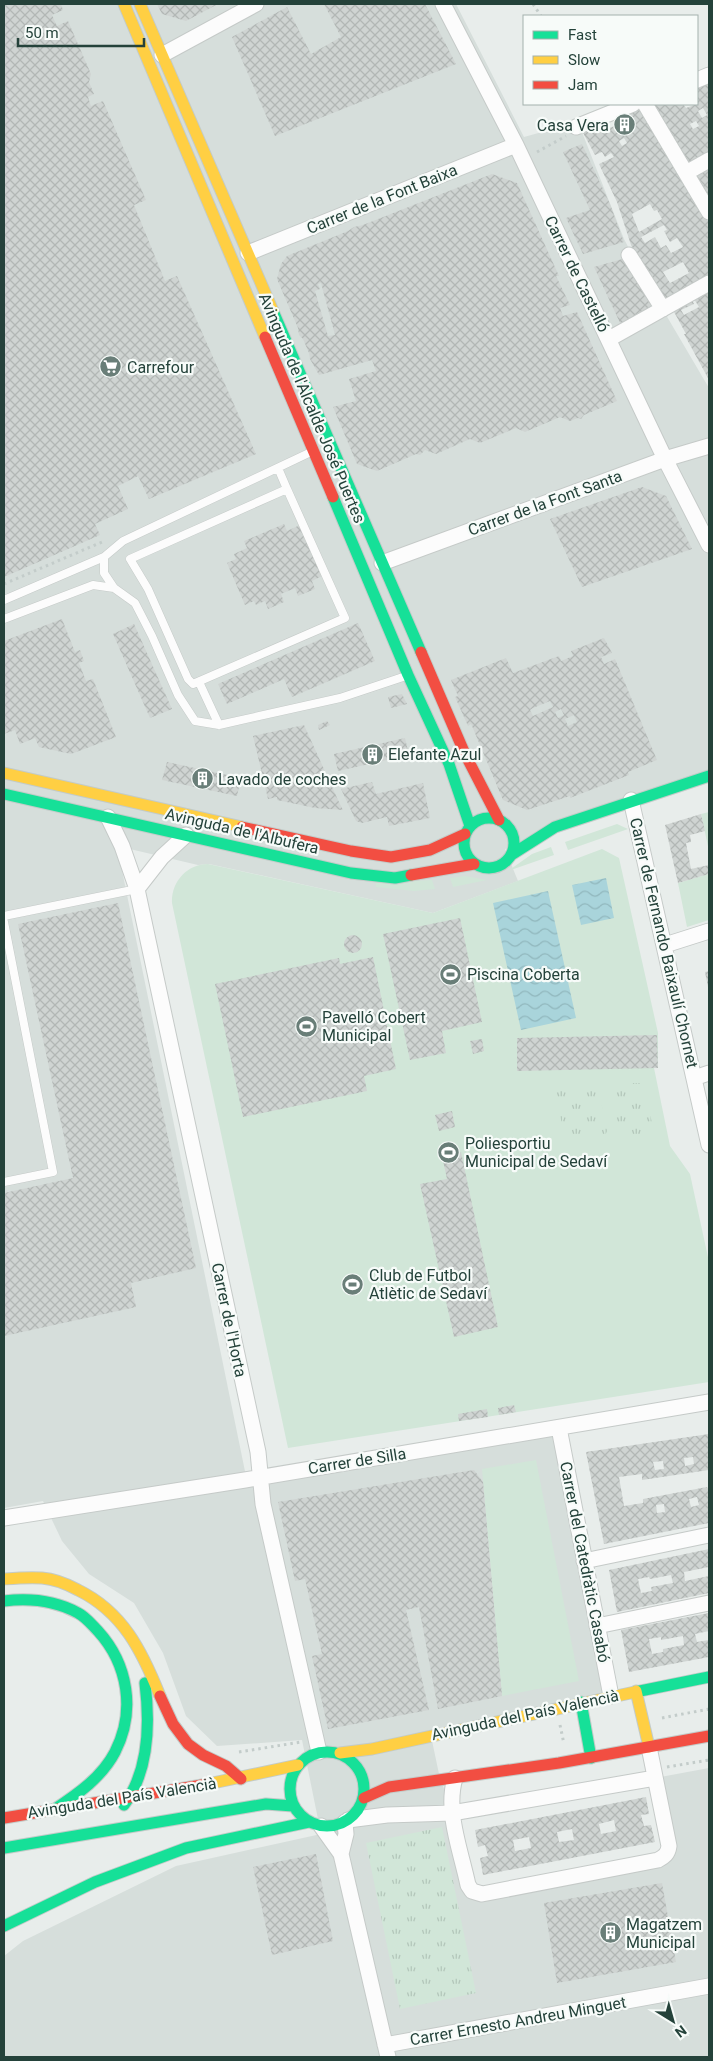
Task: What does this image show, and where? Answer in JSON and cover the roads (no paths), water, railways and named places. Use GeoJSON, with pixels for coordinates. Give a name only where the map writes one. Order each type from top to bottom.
{"type":"FeatureCollection","features":[{"type":"Feature","properties":{"kind":"street","name":"Avinguda de l'Alcalde José Puertes"},"geometry":{"type":"LineString","coordinates":[[124,4],[408,675],[449,764],[467,830]]}},
{"type":"Feature","properties":{"kind":"street","name":"Avinguda de l'Alcalde José Puertes"},"geometry":{"type":"LineString","coordinates":[[140,4],[466,754],[503,823]]}},
{"type":"Feature","properties":{"kind":"street"},"geometry":{"type":"LineString","coordinates":[[162,55],[256,4]]}},
{"type":"Feature","properties":{"kind":"street","name":"Carrer de Castelló"},"geometry":{"type":"LineString","coordinates":[[444,4],[519,152],[665,459],[709,545]]}},
{"type":"Feature","properties":{"kind":"street"},"geometry":{"type":"LineString","coordinates":[[576,127],[631,105]]}},
{"type":"Feature","properties":{"kind":"street"},"geometry":{"type":"LineString","coordinates":[[646,105],[709,212]]}},
{"type":"Feature","properties":{"kind":"street","name":"Carrer de la Font Baixa"},"geometry":{"type":"LineString","coordinates":[[248,253],[519,152]]}},
{"type":"Feature","properties":{"kind":"street"},"geometry":{"type":"LineString","coordinates":[[686,173],[709,160]]}},
{"type":"Feature","properties":{"kind":"street"},"geometry":{"type":"LineString","coordinates":[[629,255],[663,309]]}},
{"type":"Feature","properties":{"kind":"street"},"geometry":{"type":"LineString","coordinates":[[609,339],[709,283]]}},
{"type":"Feature","properties":{"kind":"street","name":"Carrer de la Font Santa"},"geometry":{"type":"LineString","coordinates":[[382,563],[665,459],[709,446]]}},
{"type":"Feature","properties":{"kind":"street","name":"Avinguda de l'Albufera"},"geometry":{"type":"LineString","coordinates":[[4,773],[359,852],[391,857],[430,850],[467,830]]}},
{"type":"Feature","properties":{"kind":"street"},"geometry":{"type":"LineString","coordinates":[[555,827],[503,823],[484,818],[467,830],[463,842],[464,850],[474,864],[490,868],[506,862],[511,855],[555,827],[631,800],[709,776]]}},
{"type":"Feature","properties":{"kind":"street","name":"Avinguda de l'Albufera"},"geometry":{"type":"LineString","coordinates":[[4,794],[351,873],[395,878],[474,864]]}},
{"type":"Feature","properties":{"kind":"street","name":"Carrer de Fernando Baixaulí Chornet"},"geometry":{"type":"LineString","coordinates":[[631,800],[694,1078],[707,1124],[709,1145]]}},
{"type":"Feature","properties":{"kind":"street","name":"Carrer de l'Horta"},"geometry":{"type":"LineString","coordinates":[[108,817],[122,846],[137,889],[256,1442],[263,1504],[319,1752]]}},
{"type":"Feature","properties":{"kind":"street"},"geometry":{"type":"LineString","coordinates":[[503,823],[514,840],[511,855]]}},
{"type":"Feature","properties":{"kind":"street"},"geometry":{"type":"LineString","coordinates":[[137,889],[162,857],[186,835]]}},
{"type":"Feature","properties":{"kind":"street"},"geometry":{"type":"LineString","coordinates":[[664,945],[709,931]]}},
{"type":"Feature","properties":{"kind":"street"},"geometry":{"type":"LineString","coordinates":[[694,1078],[709,1073]]}},
{"type":"Feature","properties":{"kind":"street","name":"Carrer de Silla"},"geometry":{"type":"LineString","coordinates":[[4,1518],[709,1402]]}},
{"type":"Feature","properties":{"kind":"street","name":"Carrer del Catedràtic Casabó"},"geometry":{"type":"LineString","coordinates":[[560,1428],[610,1696]]}},
{"type":"Feature","properties":{"kind":"street"},"geometry":{"type":"LineString","coordinates":[[584,1561],[709,1535]]}},
{"type":"Feature","properties":{"kind":"street"},"geometry":{"type":"LineString","coordinates":[[4,1579],[25,1577],[48,1579],[76,1590],[94,1600],[117,1617],[134,1641],[153,1679],[167,1716],[183,1738],[198,1753],[227,1767],[241,1779]]}},
{"type":"Feature","properties":{"kind":"street"},"geometry":{"type":"LineString","coordinates":[[4,1601],[16,1599],[46,1602],[80,1614],[104,1637],[120,1663],[128,1694],[126,1722],[116,1751],[97,1778],[55,1809]]}},
{"type":"Feature","properties":{"kind":"street"},"geometry":{"type":"LineString","coordinates":[[597,1626],[709,1603]]}},
{"type":"Feature","properties":{"kind":"street"},"geometry":{"type":"LineString","coordinates":[[116,1812],[131,1796],[147,1748],[149,1711],[145,1666]]}},
{"type":"Feature","properties":{"kind":"street","name":"Avinguda del País Valencià"},"geometry":{"type":"LineString","coordinates":[[340,1753],[372,1749],[581,1702],[709,1677]]}},
{"type":"Feature","properties":{"kind":"street"},"geometry":{"type":"LineString","coordinates":[[455,1778],[451,1799],[452,1813],[468,1885],[472,1890],[482,1894],[663,1858],[669,1846],[636,1691]]}},
{"type":"Feature","properties":{"kind":"street"},"geometry":{"type":"LineString","coordinates":[[581,1702],[591,1758]]}},
{"type":"Feature","properties":{"kind":"street"},"geometry":{"type":"LineString","coordinates":[[364,1798],[389,1788],[591,1758],[709,1736]]}},
{"type":"Feature","properties":{"kind":"street"},"geometry":{"type":"LineString","coordinates":[[341,1854],[315,1824],[300,1815],[293,1806],[290,1795],[290,1784],[298,1765],[307,1756],[319,1752],[330,1751],[340,1753],[352,1760],[360,1771],[364,1784],[364,1798],[358,1810],[346,1821],[346,1834],[341,1854],[386,2051]]}},
{"type":"Feature","properties":{"kind":"street","name":"Avinguda del País Valencià"},"geometry":{"type":"LineString","coordinates":[[4,1818],[241,1779],[298,1765]]}},
{"type":"Feature","properties":{"kind":"street"},"geometry":{"type":"LineString","coordinates":[[4,1926],[96,1882],[186,1848],[315,1824],[333,1826],[346,1821],[395,1814],[452,1813],[655,1778]]}},
{"type":"Feature","properties":{"kind":"street","name":"Avinguda del País Valencià"},"geometry":{"type":"LineString","coordinates":[[4,1848],[266,1804],[293,1806]]}},
{"type":"Feature","properties":{"kind":"street"},"geometry":{"type":"LineString","coordinates":[[54,1839],[84,1822]]}},
{"type":"Feature","properties":{"kind":"street","name":"Carrer Ernesto Andreu Minguet"},"geometry":{"type":"LineString","coordinates":[[386,2051],[709,1986]]}},
{"type":"Feature","properties":{"kind":"lane"},"geometry":{"type":"LineString","coordinates":[[4,600],[104,557],[123,541],[313,452]]}},
{"type":"Feature","properties":{"kind":"lane"},"geometry":{"type":"LineString","coordinates":[[278,468],[345,618],[193,684],[188,679],[148,589],[130,558],[287,489]]}},
{"type":"Feature","properties":{"kind":"lane"},"geometry":{"type":"LineString","coordinates":[[104,557],[104,573],[114,588],[135,602],[178,695],[195,721],[219,725],[340,698],[408,675],[411,628]]}},
{"type":"Feature","properties":{"kind":"lane"},"geometry":{"type":"LineString","coordinates":[[4,619],[93,585],[114,588]]}},
{"type":"Feature","properties":{"kind":"lane"},"geometry":{"type":"LineString","coordinates":[[199,682],[219,725]]}},
{"type":"Feature","properties":{"kind":"lane"},"geometry":{"type":"LineString","coordinates":[[4,916],[137,889]]}},
{"type":"Feature","properties":{"kind":"lane"},"geometry":{"type":"LineString","coordinates":[[4,922],[53,1172],[4,1182]]}},
{"type":"Feature","properties":{"kind":"water"},"geometry":{"type":"Polygon","coordinates":[[[606,878],[614,918],[581,925],[572,885],[606,878]]]}},
{"type":"Feature","properties":{"kind":"water"},"geometry":{"type":"Polygon","coordinates":[[[548,891],[576,1018],[521,1030],[493,903],[548,891]]]}},
{"type":"Feature","properties":{"kind":"place","name":"Casa Vera"},"geometry":{"type":"Point","coordinates":[625,125]}},
{"type":"Feature","properties":{"kind":"place","name":"Carrefour"},"geometry":{"type":"Point","coordinates":[111,367]}},
{"type":"Feature","properties":{"kind":"place","name":"Elefante Azul"},"geometry":{"type":"Point","coordinates":[372,754]}},
{"type":"Feature","properties":{"kind":"place","name":"Lavado de coches"},"geometry":{"type":"Point","coordinates":[202,779]}},
{"type":"Feature","properties":{"kind":"place","name":"Piscina Coberta"},"geometry":{"type":"Point","coordinates":[451,974]}},
{"type":"Feature","properties":{"kind":"place","name":"Pavelló Cobert Municipal"},"geometry":{"type":"Point","coordinates":[306,1026]}},
{"type":"Feature","properties":{"kind":"place","name":"Poliesportiu Municipal de Sedaví"},"geometry":{"type":"Point","coordinates":[449,1152]}},
{"type":"Feature","properties":{"kind":"place","name":"Club de Futbol Atlètic de Sedaví"},"geometry":{"type":"Point","coordinates":[353,1284]}},
{"type":"Feature","properties":{"kind":"place","name":"Magatzem Municipal"},"geometry":{"type":"Point","coordinates":[610,1933]}}]}
